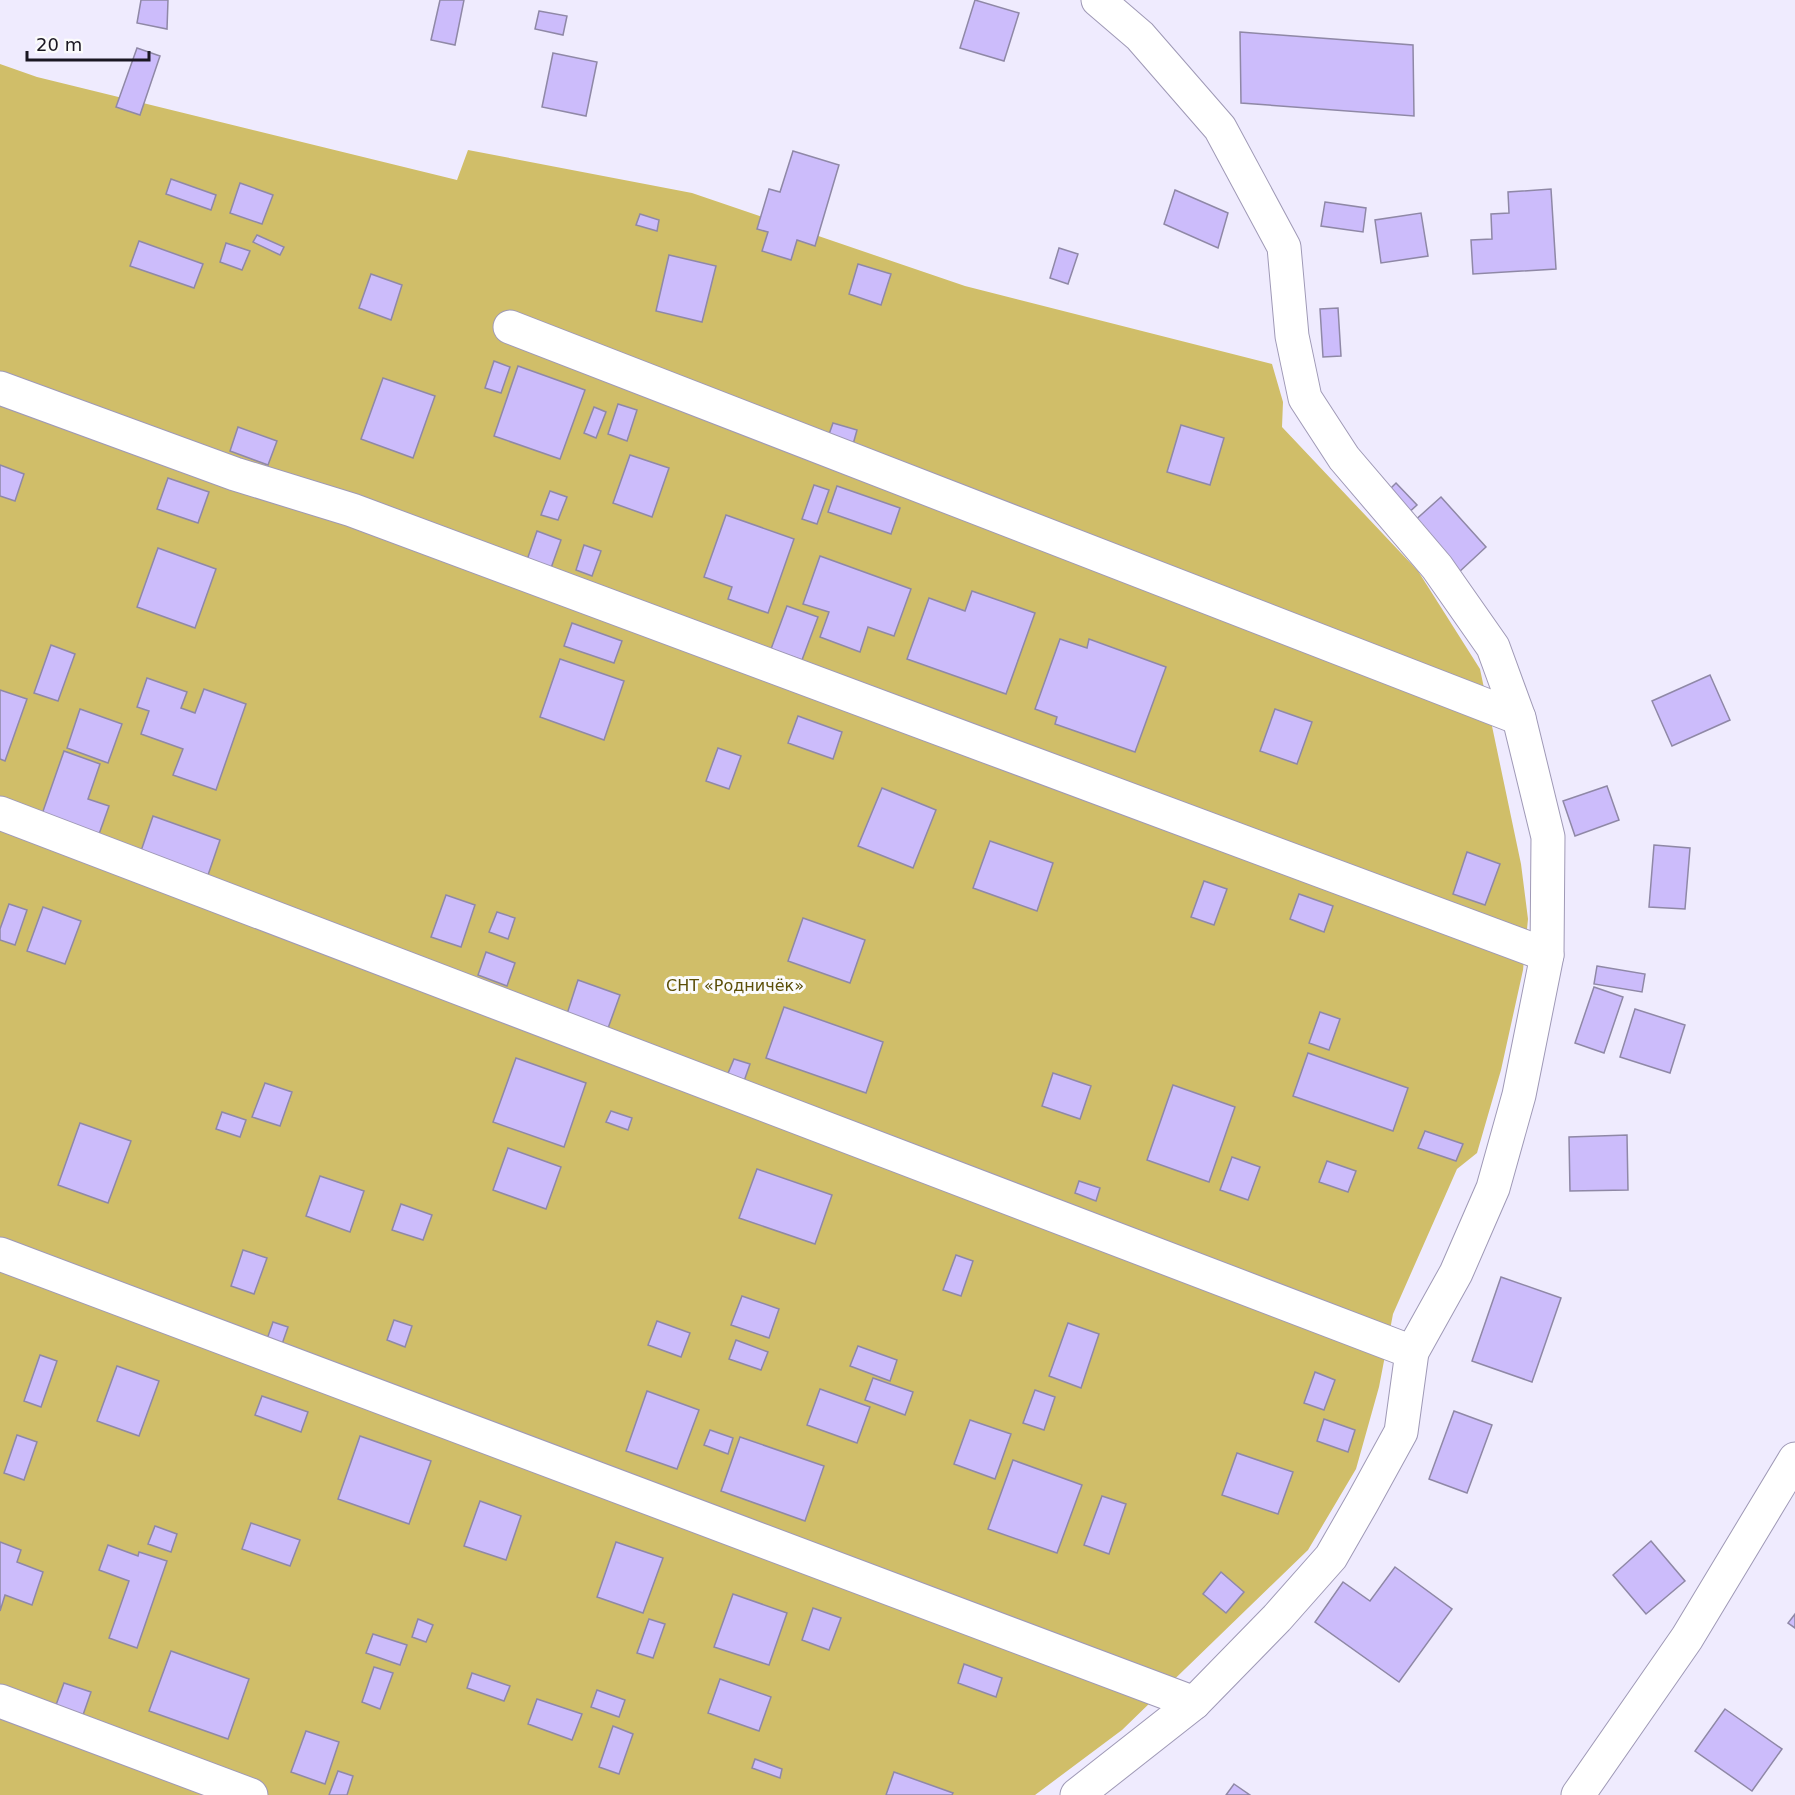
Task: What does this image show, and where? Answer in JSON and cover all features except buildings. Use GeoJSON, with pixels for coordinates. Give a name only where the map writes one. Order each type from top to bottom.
{"type":"FeatureCollection","features":[{"type":"Feature","properties":{"kind":"street"},"geometry":{"type":"LineString","coordinates":[[1077,1795],[1194,1703],[1277,1618],[1331,1557],[1401,1432],[1412,1352],[1456,1273],[1493,1188],[1519,1095],[1547,955],[1548,837],[1519,718],[1493,647],[1437,567],[1344,458],[1305,398],[1292,336],[1284,247],[1220,128],[1140,36],[1098,0]]}},
{"type":"Feature","properties":{"kind":"street"},"geometry":{"type":"LineString","coordinates":[[510,327],[1519,718]]}},
{"type":"Feature","properties":{"kind":"street"},"geometry":{"type":"LineString","coordinates":[[0,388],[236,474],[352,510],[1547,955]]}},
{"type":"Feature","properties":{"kind":"street"},"geometry":{"type":"LineString","coordinates":[[0,813],[1412,1352]]}},
{"type":"Feature","properties":{"kind":"street"},"geometry":{"type":"LineString","coordinates":[[0,1254],[1194,1703]]}},
{"type":"Feature","properties":{"kind":"street"},"geometry":{"type":"LineString","coordinates":[[1578,1795],[1687,1638],[1795,1458]]}},
{"type":"Feature","properties":{"kind":"street"},"geometry":{"type":"LineString","coordinates":[[0,1701],[251,1795]]}},
{"type":"Feature","properties":{"kind":"green space","name":"СНТ «Родничёк»"},"geometry":{"type":"Polygon","coordinates":[[[0,64],[37,77],[457,180],[468,150],[692,193],[965,286],[1272,364],[1283,402],[1282,427],[1418,571],[1480,669],[1521,864],[1528,919],[1523,970],[1501,1070],[1477,1153],[1457,1169],[1393,1314],[1379,1387],[1356,1469],[1308,1550],[1122,1730],[1035,1795],[0,1795],[0,64]]]}}]}
